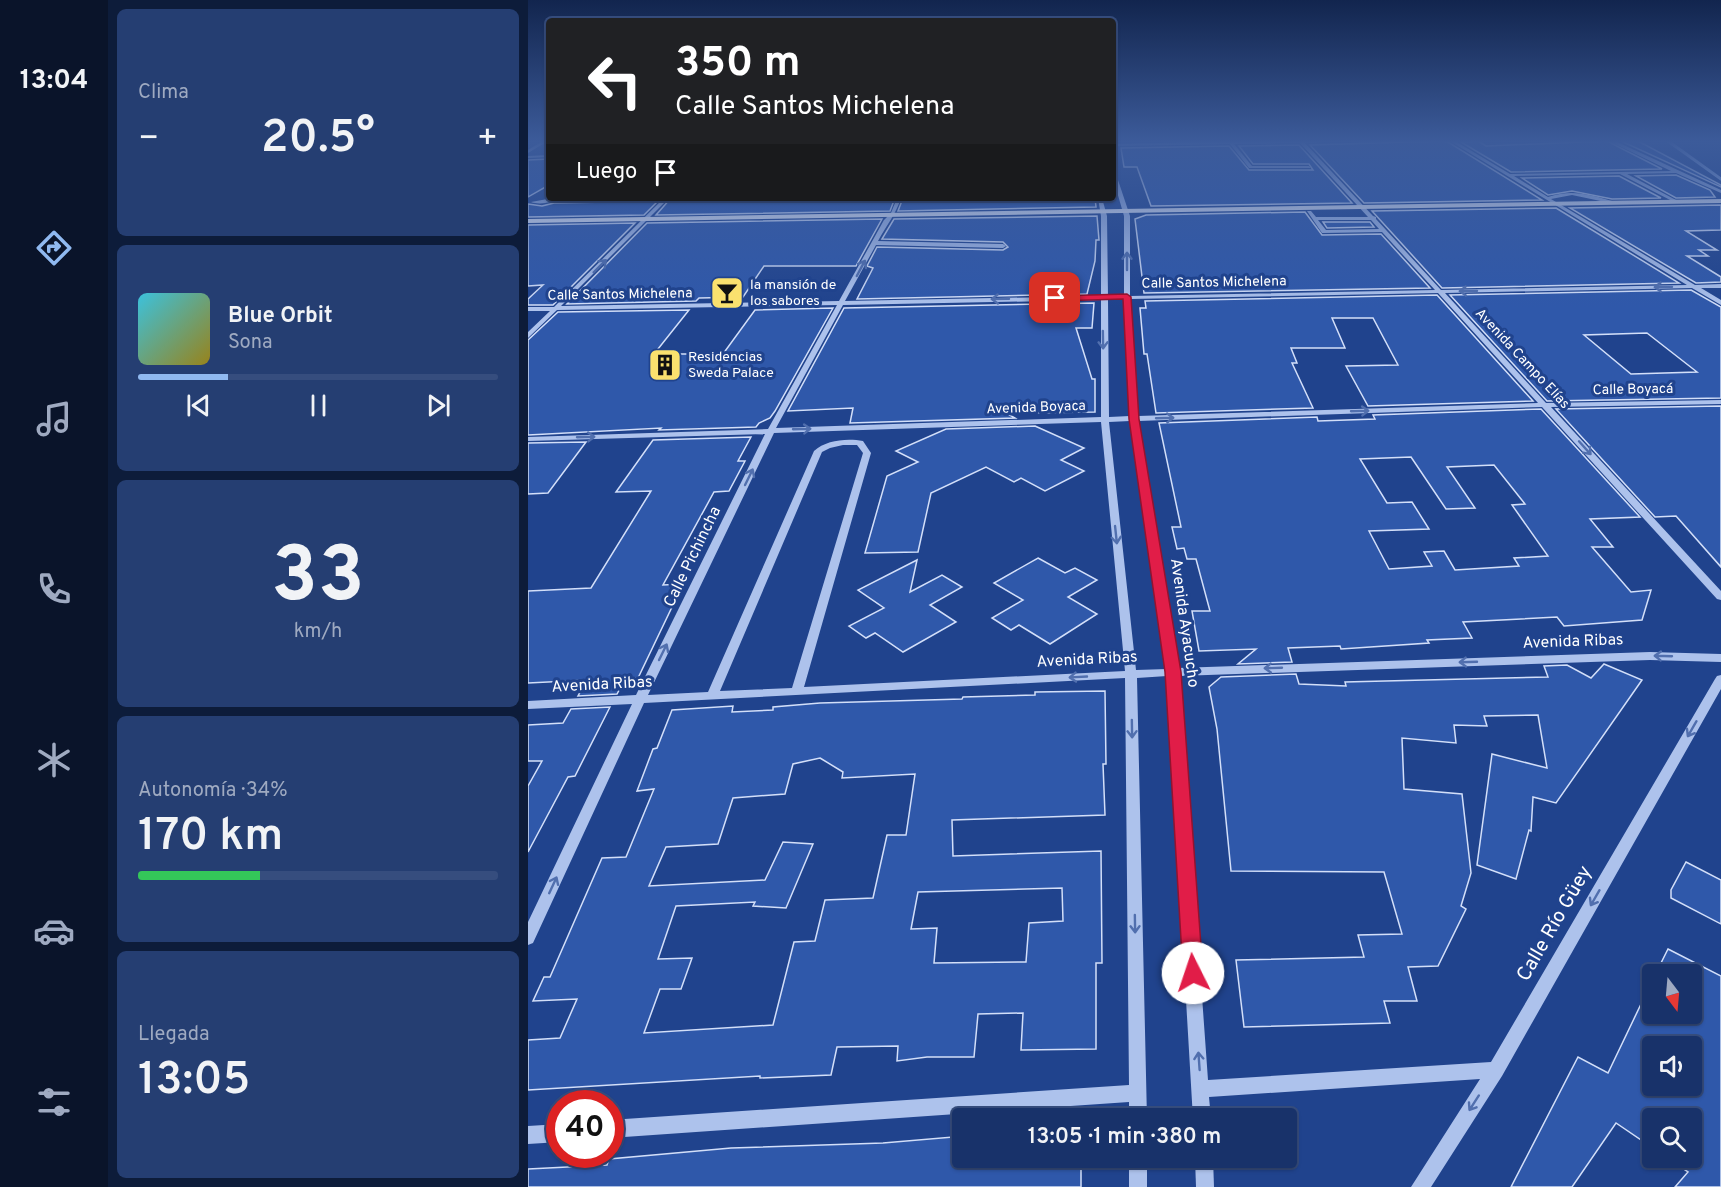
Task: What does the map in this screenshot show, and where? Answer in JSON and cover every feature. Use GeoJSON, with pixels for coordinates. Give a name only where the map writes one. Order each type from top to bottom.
{"type":"FeatureCollection","features":[{"type":"Feature","properties":{"kind":"main road"},"geometry":{"type":"LineString","coordinates":[[1126,213],[1365,208],[1558,199],[1610,202],[1721,201]]}},
{"type":"Feature","properties":{"kind":"main road"},"geometry":{"type":"LineString","coordinates":[[528,226],[890,217],[1102,208],[1126,213],[1311,216],[1365,208],[1565,209],[1721,206]]}},
{"type":"Feature","properties":{"kind":"main road"},"geometry":{"type":"LineString","coordinates":[[528,221],[644,222]]}},
{"type":"Feature","properties":{"kind":"street","name":"Avenida Ayacucho"},"geometry":{"type":"LineString","coordinates":[[1121,196],[1126,213],[1127,297],[1134,419],[1173,672],[1202,1108]]}},
{"type":"Feature","properties":{"kind":"street","name":"Avenida Campo Elías"},"geometry":{"type":"LineString","coordinates":[[1354,196],[1721,597]]}},
{"type":"Feature","properties":{"kind":"street"},"geometry":{"type":"LineString","coordinates":[[1546,196],[1558,199]]}},
{"type":"Feature","properties":{"kind":"street"},"geometry":{"type":"LineString","coordinates":[[1552,196],[1558,199],[1565,209],[1721,303]]}},
{"type":"Feature","properties":{"kind":"street"},"geometry":{"type":"LineString","coordinates":[[1665,196],[1674,201]]}},
{"type":"Feature","properties":{"kind":"street"},"geometry":{"type":"LineString","coordinates":[[531,204],[550,201]]}},
{"type":"Feature","properties":{"kind":"street"},"geometry":{"type":"LineString","coordinates":[[528,336],[664,201]]}},
{"type":"Feature","properties":{"kind":"street","name":"Calle Pichincha"},"geometry":{"type":"LineString","coordinates":[[528,938],[640,699],[771,430],[898,201]]}},
{"type":"Feature","properties":{"kind":"street"},"geometry":{"type":"LineString","coordinates":[[1102,208],[1105,420],[1131,674],[1138,1108]]}},
{"type":"Feature","properties":{"kind":"street"},"geometry":{"type":"LineString","coordinates":[[1339,212],[1356,231]]}},
{"type":"Feature","properties":{"kind":"street"},"geometry":{"type":"LineString","coordinates":[[1311,216],[1345,219],[1374,218]]}},
{"type":"Feature","properties":{"kind":"street"},"geometry":{"type":"LineString","coordinates":[[1311,216],[1324,232],[1384,230]]}},
{"type":"Feature","properties":{"kind":"street"},"geometry":{"type":"LineString","coordinates":[[874,243],[1004,246]]}},
{"type":"Feature","properties":{"kind":"street","name":"Calle Santos Michelena"},"geometry":{"type":"LineString","coordinates":[[528,309],[1721,286]]}},
{"type":"Feature","properties":{"kind":"street","name":"Calle Boyacá"},"geometry":{"type":"LineString","coordinates":[[1545,405],[1721,402]]}},
{"type":"Feature","properties":{"kind":"street","name":"Avenida Boyaca"},"geometry":{"type":"LineString","coordinates":[[528,439],[1545,405]]}},
{"type":"Feature","properties":{"kind":"street"},"geometry":{"type":"LineString","coordinates":[[712,696],[818,451],[824,446],[836,443],[860,443],[867,453],[797,691]]}},
{"type":"Feature","properties":{"kind":"street","name":"Avenida Ribas"},"geometry":{"type":"LineString","coordinates":[[528,705],[1173,672],[1650,656],[1721,658]]}},
{"type":"Feature","properties":{"kind":"street","name":"Calle Río Güey"},"geometry":{"type":"LineString","coordinates":[[1420,1187],[1496,1070],[1721,679]]}},
{"type":"Feature","properties":{"kind":"street"},"geometry":{"type":"LineString","coordinates":[[1201,1089],[1496,1070]]}},
{"type":"Feature","properties":{"kind":"street"},"geometry":{"type":"LineString","coordinates":[[624,1128],[1138,1094]]}},
{"type":"Feature","properties":{"kind":"street"},"geometry":{"type":"LineString","coordinates":[[528,1135],[546,1133]]}},
{"type":"Feature","properties":{"kind":"street"},"geometry":{"type":"LineString","coordinates":[[1138,1168],[1138,1187]]}},
{"type":"Feature","properties":{"kind":"street"},"geometry":{"type":"LineString","coordinates":[[1204,1168],[1205,1187]]}},
{"type":"Feature","properties":{"kind":"building"},"geometry":{"type":"Polygon","coordinates":[[[1148,196],[1346,196],[1352,203],[1151,206],[1148,196]]]}},
{"type":"Feature","properties":{"kind":"building"},"geometry":{"type":"Polygon","coordinates":[[[1358,196],[1536,196],[1542,200],[1364,203],[1358,196]]]}},
{"type":"Feature","properties":{"kind":"building"},"geometry":{"type":"Polygon","coordinates":[[[1599,196],[1661,198],[1612,199],[1599,196]]]}},
{"type":"Feature","properties":{"kind":"building"},"geometry":{"type":"Polygon","coordinates":[[[1673,196],[1715,197],[1676,198],[1673,196]]]}},
{"type":"Feature","properties":{"kind":"building"},"geometry":{"type":"Polygon","coordinates":[[[658,201],[644,215],[528,217],[528,204],[542,206],[554,203],[658,201]]]}},
{"type":"Feature","properties":{"kind":"building"},"geometry":{"type":"Polygon","coordinates":[[[668,201],[894,201],[890,211],[656,215],[668,201]]]}},
{"type":"Feature","properties":{"kind":"building"},"geometry":{"type":"Polygon","coordinates":[[[902,201],[1095,201],[1096,207],[898,211],[902,201]]]}},
{"type":"Feature","properties":{"kind":"building"},"geometry":{"type":"Polygon","coordinates":[[[1721,205],[1721,230],[1686,231],[1717,250],[1699,250],[1708,256],[1687,256],[1721,277],[1721,282],[1696,283],[1570,208],[1721,205]]]}},
{"type":"Feature","properties":{"kind":"building"},"geometry":{"type":"Polygon","coordinates":[[[1556,208],[1679,283],[1442,288],[1372,211],[1556,208]]]}},
{"type":"Feature","properties":{"kind":"building"},"geometry":{"type":"Polygon","coordinates":[[[1305,212],[1322,235],[1381,234],[1430,288],[1144,293],[1135,219],[1146,215],[1305,212]]]}},
{"type":"Feature","properties":{"kind":"building"},"geometry":{"type":"Polygon","coordinates":[[[1097,216],[1099,240],[1096,240],[1095,261],[1087,294],[857,299],[873,268],[867,266],[877,247],[1003,250],[1008,247],[1003,242],[882,239],[894,219],[1097,216]]]}},
{"type":"Feature","properties":{"kind":"building"},"geometry":{"type":"Polygon","coordinates":[[[882,219],[856,266],[764,266],[743,297],[699,298],[696,301],[567,304],[647,223],[882,219]]]}},
{"type":"Feature","properties":{"kind":"building"},"geometry":{"type":"Polygon","coordinates":[[[1323,222],[1370,222],[1374,227],[1327,228],[1323,222]]]}},
{"type":"Feature","properties":{"kind":"building"},"geometry":{"type":"Polygon","coordinates":[[[635,223],[553,305],[528,305],[528,299],[543,285],[528,286],[528,225],[635,223]]]}},
{"type":"Feature","properties":{"kind":"building"},"geometry":{"type":"Polygon","coordinates":[[[1691,290],[1721,307],[1721,398],[1547,401],[1450,295],[1691,290]],[[1647,333],[1584,335],[1631,374],[1697,372],[1647,333]]]}},
{"type":"Feature","properties":{"kind":"building"},"geometry":{"type":"Polygon","coordinates":[[[1437,295],[1533,401],[1368,406],[1346,366],[1398,365],[1373,318],[1332,318],[1345,348],[1291,348],[1297,363],[1292,363],[1313,408],[1156,413],[1147,354],[1144,354],[1140,308],[1146,308],[1145,301],[1437,295]]]}},
{"type":"Feature","properties":{"kind":"building"},"geometry":{"type":"Polygon","coordinates":[[[1094,303],[1092,328],[1076,328],[1092,379],[1095,379],[1095,412],[1006,413],[1015,418],[850,423],[853,408],[788,411],[844,308],[1094,303]]]}},
{"type":"Feature","properties":{"kind":"building"},"geometry":{"type":"Polygon","coordinates":[[[833,308],[775,411],[770,418],[756,427],[659,430],[661,428],[528,435],[528,340],[558,312],[689,310],[654,354],[723,354],[755,310],[833,308]]]}},
{"type":"Feature","properties":{"kind":"building"},"geometry":{"type":"Polygon","coordinates":[[[1721,406],[1721,567],[1676,516],[1655,517],[1556,409],[1721,406]]]}},
{"type":"Feature","properties":{"kind":"building"},"geometry":{"type":"Polygon","coordinates":[[[1541,409],[1640,517],[1590,519],[1613,547],[1592,547],[1631,592],[1651,590],[1642,620],[1564,626],[1557,617],[1463,622],[1472,638],[1341,649],[1340,646],[1288,648],[1292,662],[1238,664],[1256,649],[1199,651],[1192,611],[1210,611],[1196,559],[1187,559],[1184,548],[1177,549],[1172,527],[1181,527],[1159,423],[1317,417],[1318,421],[1375,419],[1373,415],[1541,409]],[[1411,457],[1360,459],[1387,503],[1412,502],[1429,529],[1369,531],[1389,569],[1432,566],[1424,552],[1444,551],[1455,570],[1519,566],[1514,558],[1548,556],[1512,505],[1525,504],[1494,465],[1447,467],[1475,508],[1446,509],[1411,457]]]}},
{"type":"Feature","properties":{"kind":"building"},"geometry":{"type":"Polygon","coordinates":[[[1035,426],[1084,448],[1061,460],[1084,471],[1045,491],[1021,478],[1014,482],[986,467],[931,493],[918,552],[865,553],[887,476],[918,462],[896,451],[946,429],[1035,426]]]}},
{"type":"Feature","properties":{"kind":"building"},"geometry":{"type":"Polygon","coordinates":[[[751,437],[738,461],[745,461],[729,491],[714,492],[663,585],[683,584],[638,678],[625,679],[617,694],[578,696],[587,680],[528,683],[528,591],[591,588],[651,491],[616,492],[653,440],[751,437]]]}},
{"type":"Feature","properties":{"kind":"building"},"geometry":{"type":"Polygon","coordinates":[[[586,442],[548,493],[528,494],[528,443],[586,442]]]}},
{"type":"Feature","properties":{"kind":"building"},"geometry":{"type":"Polygon","coordinates":[[[1038,558],[1065,573],[1075,568],[1097,580],[1068,597],[1097,614],[1050,644],[1019,625],[1011,630],[992,618],[1023,600],[994,583],[1038,558]]]}},
{"type":"Feature","properties":{"kind":"building"},"geometry":{"type":"Polygon","coordinates":[[[917,560],[910,592],[942,575],[962,587],[930,605],[956,622],[903,652],[875,633],[866,638],[849,626],[884,608],[858,590],[917,560]]]}},
{"type":"Feature","properties":{"kind":"building"},"geometry":{"type":"Polygon","coordinates":[[[1604,664],[1642,680],[1556,803],[1533,797],[1531,831],[1529,830],[1516,879],[1477,865],[1492,754],[1547,768],[1538,715],[1484,716],[1487,726],[1454,725],[1456,743],[1402,738],[1404,789],[1462,794],[1471,873],[1461,906],[1466,909],[1438,966],[1408,967],[1417,1001],[1384,1001],[1390,1023],[1244,1027],[1236,960],[1364,957],[1358,935],[1402,934],[1384,872],[1231,871],[1217,729],[1209,687],[1221,677],[1296,674],[1299,684],[1346,686],[1345,682],[1548,677],[1544,666],[1567,665],[1591,678],[1604,664]]]}},
{"type":"Feature","properties":{"kind":"building"},"geometry":{"type":"Polygon","coordinates":[[[1105,691],[1106,764],[1103,764],[1105,815],[952,820],[953,856],[1101,851],[1102,963],[1096,963],[1096,1049],[1021,1050],[1023,1013],[978,1014],[974,1057],[927,1057],[897,1061],[898,1046],[837,1047],[831,1075],[760,1078],[760,1076],[528,1090],[528,1040],[560,1038],[577,999],[533,1001],[544,977],[550,977],[602,858],[626,857],[654,789],[637,791],[653,749],[657,748],[672,710],[733,706],[732,712],[773,710],[773,707],[820,703],[962,699],[963,697],[1035,695],[1035,692],[1105,691]],[[820,758],[793,764],[785,794],[733,798],[718,844],[666,847],[649,886],[765,880],[783,842],[813,844],[786,908],[753,906],[755,902],[676,906],[658,959],[692,958],[681,989],[660,989],[644,1033],[773,1025],[794,942],[815,941],[825,900],[873,898],[887,835],[906,835],[915,774],[842,778],[843,772],[820,758]],[[1062,888],[918,892],[911,929],[937,928],[934,963],[1026,962],[1029,923],[1063,921],[1062,888]]]}},
{"type":"Feature","properties":{"kind":"building"},"geometry":{"type":"Polygon","coordinates":[[[610,707],[575,776],[568,777],[528,852],[528,786],[542,761],[528,761],[528,725],[563,723],[571,709],[610,707]]]}},
{"type":"Feature","properties":{"kind":"building"},"geometry":{"type":"Polygon","coordinates":[[[1686,862],[1721,880],[1721,924],[1671,898],[1671,890],[1686,862]]]}},
{"type":"Feature","properties":{"kind":"building"},"geometry":{"type":"Polygon","coordinates":[[[1668,949],[1697,964],[1660,964],[1668,949]]]}},
{"type":"Feature","properties":{"kind":"building"},"geometry":{"type":"Polygon","coordinates":[[[1702,966],[1721,976],[1721,1187],[1675,1187],[1688,1172],[1682,1168],[1702,1168],[1702,1108],[1642,1108],[1642,1141],[1616,1123],[1572,1187],[1511,1187],[1578,1057],[1608,1073],[1642,1002],[1642,1024],[1702,1024],[1702,966]]]}},
{"type":"Feature","properties":{"kind":"building"},"geometry":{"type":"Polygon","coordinates":[[[952,1137],[952,1168],[1081,1168],[1081,1187],[528,1187],[528,1169],[624,1168],[624,1158],[731,1148],[883,1143],[952,1137]]]}},
{"type":"Feature","properties":{"kind":"place","name":"la mansión de los sabores"},"geometry":{"type":"Point","coordinates":[727,293]}},
{"type":"Feature","properties":{"kind":"place","name":"Residencias Sweda Palace"},"geometry":{"type":"Point","coordinates":[665,365]}},
{"type":"Feature","properties":{"kind":"route"},"geometry":{"type":"LineString","coordinates":[[1055,298],[1127,297],[1134,419],[1173,672],[1193,973]]}}]}
